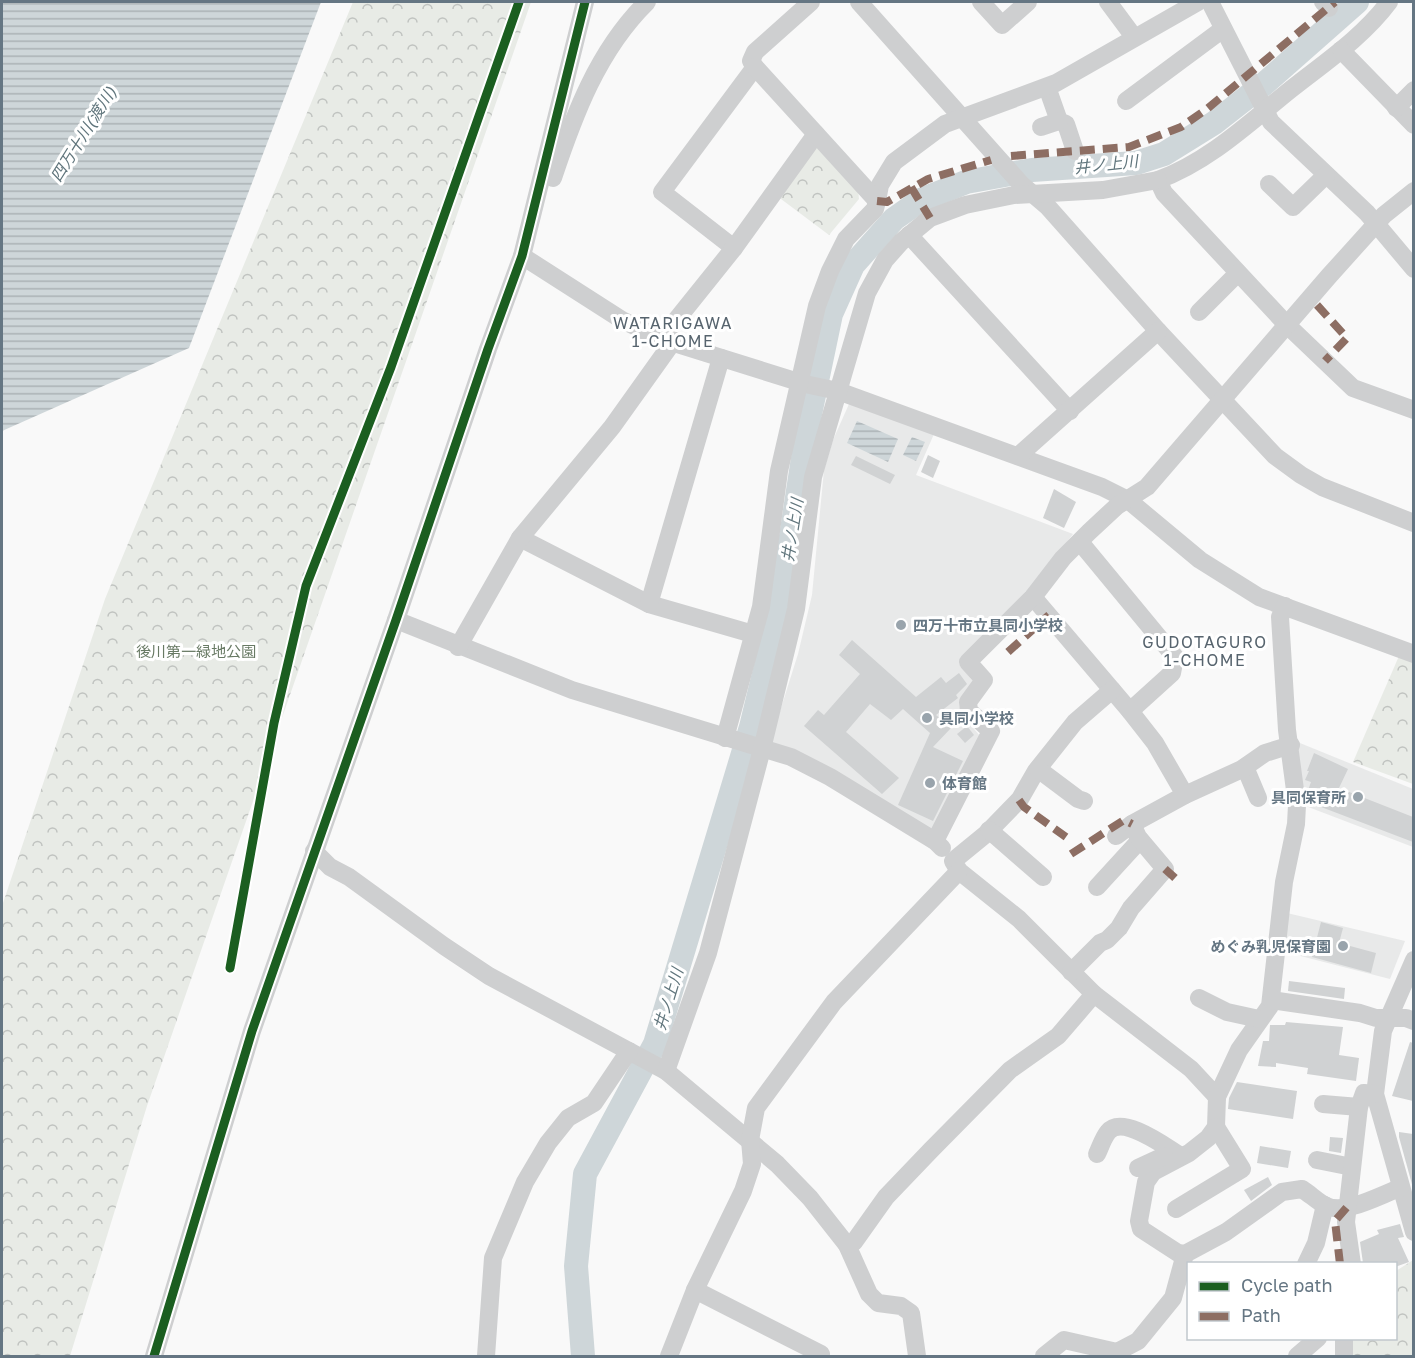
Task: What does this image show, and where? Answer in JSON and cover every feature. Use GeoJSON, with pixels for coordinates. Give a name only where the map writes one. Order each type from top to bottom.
{"type":"FeatureCollection","features":[{"type":"Feature","properties":{"kind":"street"},"geometry":{"type":"LineString","coordinates":[[154,1356],[252,1030],[396,620],[484,359],[522,256],[585,2]]}},
{"type":"Feature","properties":{"kind":"street"},"geometry":{"type":"LineString","coordinates":[[535,211],[547,195],[588,84],[611,44],[647,2]]}},
{"type":"Feature","properties":{"kind":"street"},"geometry":{"type":"LineString","coordinates":[[811,2],[755,52],[751,62],[877,201]]}},
{"type":"Feature","properties":{"kind":"street"},"geometry":{"type":"LineString","coordinates":[[859,2],[1001,160],[1275,456],[1322,487],[1413,523]]}},
{"type":"Feature","properties":{"kind":"street"},"geometry":{"type":"LineString","coordinates":[[981,2],[1002,25],[1028,2]]}},
{"type":"Feature","properties":{"kind":"street"},"geometry":{"type":"LineString","coordinates":[[1108,2],[1134,37]]}},
{"type":"Feature","properties":{"kind":"street"},"geometry":{"type":"LineString","coordinates":[[730,740],[761,607],[779,471],[802,383],[817,306],[830,271],[846,239],[875,209],[886,171],[901,153],[945,124],[1047,87],[1197,2]]}},
{"type":"Feature","properties":{"kind":"street"},"geometry":{"type":"LineString","coordinates":[[1210,2],[1262,106],[1279,131],[1368,213],[1375,225],[1413,269]]}},
{"type":"Feature","properties":{"kind":"street"},"geometry":{"type":"LineString","coordinates":[[662,1069],[708,953],[796,609],[813,477],[836,390],[867,293],[885,260],[909,235],[930,218],[965,205],[1014,195],[1028,189],[1103,190],[1158,180],[1209,153],[1262,106],[1341,50],[1367,27],[1389,2]]}},
{"type":"Feature","properties":{"kind":"street"},"geometry":{"type":"LineString","coordinates":[[1126,101],[1222,29]]}},
{"type":"Feature","properties":{"kind":"street"},"geometry":{"type":"LineString","coordinates":[[1341,50],[1413,125]]}},
{"type":"Feature","properties":{"kind":"street"},"geometry":{"type":"LineString","coordinates":[[734,248],[662,192],[755,67]]}},
{"type":"Feature","properties":{"kind":"street"},"geometry":{"type":"LineString","coordinates":[[1047,87],[1050,124],[1066,124],[1075,152]]}},
{"type":"Feature","properties":{"kind":"street"},"geometry":{"type":"LineString","coordinates":[[1396,108],[1413,90]]}},
{"type":"Feature","properties":{"kind":"street"},"geometry":{"type":"LineString","coordinates":[[458,647],[520,538],[612,427],[667,341],[816,134]]}},
{"type":"Feature","properties":{"kind":"street"},"geometry":{"type":"LineString","coordinates":[[1269,184],[1293,207],[1326,175]]}},
{"type":"Feature","properties":{"kind":"street"},"geometry":{"type":"LineString","coordinates":[[1158,180],[1164,193],[1238,273],[1287,325],[1353,388],[1413,410]]}},
{"type":"Feature","properties":{"kind":"street"},"geometry":{"type":"LineString","coordinates":[[935,841],[991,731],[969,711],[968,702],[984,680],[968,662],[1033,597],[1063,558],[1117,506],[1147,487],[1375,225],[1413,190]]}},
{"type":"Feature","properties":{"kind":"street"},"geometry":{"type":"LineString","coordinates":[[909,235],[1070,411]]}},
{"type":"Feature","properties":{"kind":"street"},"geometry":{"type":"LineString","coordinates":[[522,256],[622,320],[667,341],[802,383],[836,390],[1018,456],[1128,500],[1200,560],[1239,586],[1285,606],[1413,654]]}},
{"type":"Feature","properties":{"kind":"street"},"geometry":{"type":"LineString","coordinates":[[1199,312],[1238,273]]}},
{"type":"Feature","properties":{"kind":"street"},"geometry":{"type":"LineString","coordinates":[[1018,456],[1158,331]]}},
{"type":"Feature","properties":{"kind":"street"},"geometry":{"type":"LineString","coordinates":[[649,604],[721,358]]}},
{"type":"Feature","properties":{"kind":"street"},"geometry":{"type":"LineString","coordinates":[[520,538],[649,604],[753,634]]}},
{"type":"Feature","properties":{"kind":"street"},"geometry":{"type":"LineString","coordinates":[[1080,542],[1175,657],[1172,674],[1130,711]]}},
{"type":"Feature","properties":{"kind":"street"},"geometry":{"type":"LineString","coordinates":[[1033,597],[1130,711],[1158,737],[1185,795]]}},
{"type":"Feature","properties":{"kind":"street"},"geometry":{"type":"LineString","coordinates":[[1285,606],[1280,617],[1285,706],[1297,805],[1296,824],[1284,882],[1271,1000],[1239,1050],[1217,1097],[1216,1126],[1208,1138],[1189,1153],[1153,1172],[1146,1182],[1139,1221],[1141,1229],[1178,1253],[1185,1254],[1226,1232],[1282,1192],[1295,1188],[1302,1189],[1325,1205],[1336,1209],[1400,1188]]}},
{"type":"Feature","properties":{"kind":"street"},"geometry":{"type":"LineString","coordinates":[[396,620],[458,647],[572,690],[791,757],[830,777],[935,841],[956,866],[1019,919],[1094,994],[1191,1069],[1217,1097]]}},
{"type":"Feature","properties":{"kind":"street"},"geometry":{"type":"LineString","coordinates":[[669,1356],[695,1290],[743,1191],[752,1164],[750,1140],[756,1108],[827,1012],[956,866],[1020,799],[1038,769],[1075,722],[1112,690]]}},
{"type":"Feature","properties":{"kind":"street"},"geometry":{"type":"LineString","coordinates":[[1097,887],[1136,832],[1185,795],[1245,767],[1265,753],[1291,745]]}},
{"type":"Feature","properties":{"kind":"street"},"geometry":{"type":"LineString","coordinates":[[1245,767],[1258,798]]}},
{"type":"Feature","properties":{"kind":"street"},"geometry":{"type":"LineString","coordinates":[[1038,769],[1078,800],[1084,801]]}},
{"type":"Feature","properties":{"kind":"street"},"geometry":{"type":"LineString","coordinates":[[989,830],[1043,877]]}},
{"type":"Feature","properties":{"kind":"street"},"geometry":{"type":"LineString","coordinates":[[1116,836],[1136,832]]}},
{"type":"Feature","properties":{"kind":"street"},"geometry":{"type":"LineString","coordinates":[[1071,972],[1119,928],[1131,908],[1165,869],[1136,832]]}},
{"type":"Feature","properties":{"kind":"street"},"geometry":{"type":"LineString","coordinates":[[314,851],[330,867],[349,877],[489,976],[586,1025],[662,1069],[750,1140],[810,1198],[847,1245],[869,1294],[878,1303],[901,1306],[911,1313],[917,1356]]}},
{"type":"Feature","properties":{"kind":"street"},"geometry":{"type":"LineString","coordinates":[[1413,960],[1380,1044],[1375,1094],[1413,1232]]}},
{"type":"Feature","properties":{"kind":"street"},"geometry":{"type":"LineString","coordinates":[[847,1245],[854,1242],[886,1197],[931,1150],[1010,1071],[1058,1035],[1094,994]]}},
{"type":"Feature","properties":{"kind":"street"},"geometry":{"type":"LineString","coordinates":[[1199,998],[1227,1012],[1259,1019]]}},
{"type":"Feature","properties":{"kind":"street"},"geometry":{"type":"LineString","coordinates":[[1271,1000],[1413,1021]]}},
{"type":"Feature","properties":{"kind":"street"},"geometry":{"type":"LineString","coordinates":[[486,1356],[494,1258],[525,1182],[548,1143],[568,1118],[594,1103],[634,1054]]}},
{"type":"Feature","properties":{"kind":"street"},"geometry":{"type":"LineString","coordinates":[[1352,1262],[1347,1207],[1359,1107],[1364,1094],[1375,1094]]}},
{"type":"Feature","properties":{"kind":"street"},"geometry":{"type":"LineString","coordinates":[[1323,1104],[1359,1107]]}},
{"type":"Feature","properties":{"kind":"street"},"geometry":{"type":"LineString","coordinates":[[1176,1209],[1242,1169],[1216,1126]]}},
{"type":"Feature","properties":{"kind":"street"},"geometry":{"type":"LineString","coordinates":[[1097,1154],[1108,1132],[1114,1128],[1128,1127],[1181,1156]]}},
{"type":"Feature","properties":{"kind":"street"},"geometry":{"type":"LineString","coordinates":[[1138,1168],[1157,1157],[1181,1156]]}},
{"type":"Feature","properties":{"kind":"street"},"geometry":{"type":"LineString","coordinates":[[1317,1160],[1352,1167]]}},
{"type":"Feature","properties":{"kind":"street"},"geometry":{"type":"LineString","coordinates":[[1306,1262],[1316,1243],[1325,1205]]}},
{"type":"Feature","properties":{"kind":"street"},"geometry":{"type":"LineString","coordinates":[[1185,1254],[1187,1273]]}},
{"type":"Feature","properties":{"kind":"street"},"geometry":{"type":"LineString","coordinates":[[1044,1356],[1064,1340],[1117,1352],[1138,1341],[1173,1298],[1181,1277],[1185,1254]]}},
{"type":"Feature","properties":{"kind":"street"},"geometry":{"type":"LineString","coordinates":[[1142,1348],[1176,1309],[1187,1285]]}},
{"type":"Feature","properties":{"kind":"street"},"geometry":{"type":"LineString","coordinates":[[695,1290],[821,1354]]}},
{"type":"Feature","properties":{"kind":"street"},"geometry":{"type":"LineString","coordinates":[[1297,1356],[1316,1340]]}},
{"type":"Feature","properties":{"kind":"street"},"geometry":{"type":"LineString","coordinates":[[1344,1340],[1344,1356]]}},
{"type":"Feature","properties":{"kind":"shaded area","name":"四万十市立具同小学校"},"geometry":{"type":"Polygon","coordinates":[[[849,404],[934,434],[916,475],[1073,534],[1025,596],[959,664],[975,684],[959,702],[961,714],[981,737],[933,832],[770,743],[798,654],[812,595],[824,470],[833,440],[849,404]]]}},
{"type":"Feature","properties":{"kind":"shaded area","name":"具同保育所"},"geometry":{"type":"Polygon","coordinates":[[[1295,741],[1413,789],[1413,847],[1303,805],[1295,741]]]}},
{"type":"Feature","properties":{"kind":"shaded area","name":"めぐみ乳児保育園"},"geometry":{"type":"Polygon","coordinates":[[[1287,913],[1405,941],[1390,979],[1281,951],[1287,913]]]}},
{"type":"Feature","properties":{"kind":"green space","name":"後川第一緑地公園"},"geometry":{"type":"Polygon","coordinates":[[[353,2],[531,2],[147,1106],[70,1356],[2,1356],[2,906],[105,599],[353,2]]]}},
{"type":"Feature","properties":{"kind":"green space"},"geometry":{"type":"Polygon","coordinates":[[[819,148],[858,190],[859,199],[829,235],[777,196],[813,149],[819,148]]]}},
{"type":"Feature","properties":{"kind":"green space"},"geometry":{"type":"Polygon","coordinates":[[[1399,656],[1413,661],[1413,784],[1353,762],[1399,656]]]}},
{"type":"Feature","properties":{"kind":"green space"},"geometry":{"type":"Polygon","coordinates":[[[1413,1260],[1413,1356],[1349,1356],[1349,1340],[1397,1340],[1397,1270],[1413,1260]]]}},
{"type":"Feature","properties":{"kind":"water","name":"四万十川(渡川)"},"geometry":{"type":"Polygon","coordinates":[[[2,2],[321,2],[189,348],[2,431],[2,2]]]}},
{"type":"Feature","properties":{"kind":"water"},"geometry":{"type":"Polygon","coordinates":[[[857,421],[898,439],[888,462],[847,443],[857,421]]]}},
{"type":"Feature","properties":{"kind":"water"},"geometry":{"type":"Polygon","coordinates":[[[912,437],[925,442],[916,461],[903,455],[912,437]]]}},
{"type":"Feature","properties":{"kind":"building"},"geometry":{"type":"Polygon","coordinates":[[[928,455],[940,461],[933,478],[921,472],[928,455]]]}},
{"type":"Feature","properties":{"kind":"building"},"geometry":{"type":"Polygon","coordinates":[[[856,456],[895,475],[890,484],[851,465],[856,456]]]}},
{"type":"Feature","properties":{"kind":"building"},"geometry":{"type":"Polygon","coordinates":[[[1054,489],[1076,502],[1064,528],[1043,518],[1054,489]]]}},
{"type":"Feature","properties":{"kind":"building"},"geometry":{"type":"Polygon","coordinates":[[[852,640],[916,697],[941,677],[946,683],[959,673],[967,684],[956,695],[958,698],[936,715],[951,728],[933,747],[963,761],[933,821],[898,805],[930,733],[903,709],[891,720],[870,704],[846,732],[899,778],[882,794],[804,726],[818,710],[824,715],[860,674],[839,655],[852,640]]]}},
{"type":"Feature","properties":{"kind":"building"},"geometry":{"type":"Polygon","coordinates":[[[967,726],[974,735],[965,743],[957,734],[967,726]]]}},
{"type":"Feature","properties":{"kind":"building"},"geometry":{"type":"Polygon","coordinates":[[[1314,753],[1348,769],[1339,788],[1413,817],[1413,842],[1308,802],[1307,793],[1311,782],[1305,780],[1314,753]]]}},
{"type":"Feature","properties":{"kind":"building"},"geometry":{"type":"Polygon","coordinates":[[[1321,922],[1343,928],[1339,943],[1376,953],[1371,973],[1312,957],[1321,922]]]}},
{"type":"Feature","properties":{"kind":"building"},"geometry":{"type":"Polygon","coordinates":[[[1289,981],[1345,988],[1344,999],[1288,991],[1289,981]]]}},
{"type":"Feature","properties":{"kind":"building"},"geometry":{"type":"Polygon","coordinates":[[[1286,1022],[1343,1027],[1339,1055],[1359,1058],[1356,1081],[1307,1074],[1308,1068],[1276,1063],[1276,1067],[1258,1066],[1263,1041],[1269,1041],[1270,1025],[1285,1025],[1286,1022]]]}},
{"type":"Feature","properties":{"kind":"building"},"geometry":{"type":"Polygon","coordinates":[[[1410,1042],[1413,1043],[1413,1101],[1392,1096],[1410,1042]]]}},
{"type":"Feature","properties":{"kind":"building"},"geometry":{"type":"Polygon","coordinates":[[[1237,1082],[1297,1091],[1293,1119],[1228,1109],[1229,1098],[1237,1082]]]}},
{"type":"Feature","properties":{"kind":"building"},"geometry":{"type":"Polygon","coordinates":[[[1399,1132],[1413,1134],[1413,1188],[1399,1137],[1399,1132]]]}},
{"type":"Feature","properties":{"kind":"building"},"geometry":{"type":"Polygon","coordinates":[[[1330,1137],[1343,1138],[1341,1153],[1329,1151],[1330,1137]]]}},
{"type":"Feature","properties":{"kind":"building"},"geometry":{"type":"Polygon","coordinates":[[[1260,1146],[1291,1151],[1288,1168],[1257,1163],[1260,1146]]]}},
{"type":"Feature","properties":{"kind":"building"},"geometry":{"type":"Polygon","coordinates":[[[1268,1177],[1272,1185],[1251,1201],[1244,1190],[1268,1177]]]}},
{"type":"Feature","properties":{"kind":"building"},"geometry":{"type":"Polygon","coordinates":[[[1400,1224],[1404,1237],[1398,1238],[1409,1262],[1397,1266],[1397,1262],[1363,1262],[1360,1242],[1379,1234],[1377,1230],[1400,1224]]]}},
{"type":"Feature","properties":{"kind":"waterway","name":"井ノ上川"},"geometry":{"type":"LineString","coordinates":[[583,1356],[576,1266],[585,1174],[655,1044],[751,727],[780,608],[809,419],[831,314],[853,265],[894,219],[921,200],[966,182],[1032,170],[1136,163],[1164,154],[1214,123],[1264,84],[1357,2]]}},
{"type":"Feature","properties":{"kind":"marked path"},"geometry":{"type":"LineString","coordinates":[[1011,156],[1129,147],[1181,127],[1207,109],[1335,2]]}},
{"type":"Feature","properties":{"kind":"marked path"},"geometry":{"type":"LineString","coordinates":[[877,201],[887,202],[928,179],[991,160]]}},
{"type":"Feature","properties":{"kind":"marked path"},"geometry":{"type":"LineString","coordinates":[[911,187],[930,218]]}},
{"type":"Feature","properties":{"kind":"marked path"},"geometry":{"type":"LineString","coordinates":[[1317,305],[1347,338],[1325,361]]}},
{"type":"Feature","properties":{"kind":"marked path"},"geometry":{"type":"LineString","coordinates":[[1008,652],[1049,615]]}},
{"type":"Feature","properties":{"kind":"marked path"},"geometry":{"type":"LineString","coordinates":[[1019,800],[1024,807],[1066,837]]}},
{"type":"Feature","properties":{"kind":"marked path"},"geometry":{"type":"LineString","coordinates":[[1071,854],[1124,820],[1132,824]]}},
{"type":"Feature","properties":{"kind":"marked path"},"geometry":{"type":"LineString","coordinates":[[1165,869],[1175,878]]}},
{"type":"Feature","properties":{"kind":"marked path"},"geometry":{"type":"LineString","coordinates":[[1340,1262],[1335,1221],[1347,1207]]}},
{"type":"Feature","properties":{"kind":"cycle path"},"geometry":{"type":"LineString","coordinates":[[230,968],[274,723],[306,586],[391,367],[519,2]]}},
{"type":"Feature","properties":{"kind":"cycle path"},"geometry":{"type":"LineString","coordinates":[[154,1356],[252,1031],[522,256],[585,2]]}},
{"type":"Feature","properties":{"kind":"place","name":"四万十市立具同小学校"},"geometry":{"type":"Point","coordinates":[901,625]}},
{"type":"Feature","properties":{"kind":"place","name":"具同小学校"},"geometry":{"type":"Point","coordinates":[927,718]}},
{"type":"Feature","properties":{"kind":"place","name":"体育館"},"geometry":{"type":"Point","coordinates":[930,783]}},
{"type":"Feature","properties":{"kind":"place","name":"具同保育所"},"geometry":{"type":"Point","coordinates":[1358,797]}},
{"type":"Feature","properties":{"kind":"place","name":"めぐみ乳児保育園"},"geometry":{"type":"Point","coordinates":[1343,946]}},
{"type":"Feature","properties":{"kind":"district","name":"WATARIGAWA 1-CHOME"},"geometry":{"type":"Point","coordinates":[673,332]}},
{"type":"Feature","properties":{"kind":"district","name":"GUDOTAGURO 1-CHOME"},"geometry":{"type":"Point","coordinates":[1205,651]}}]}
